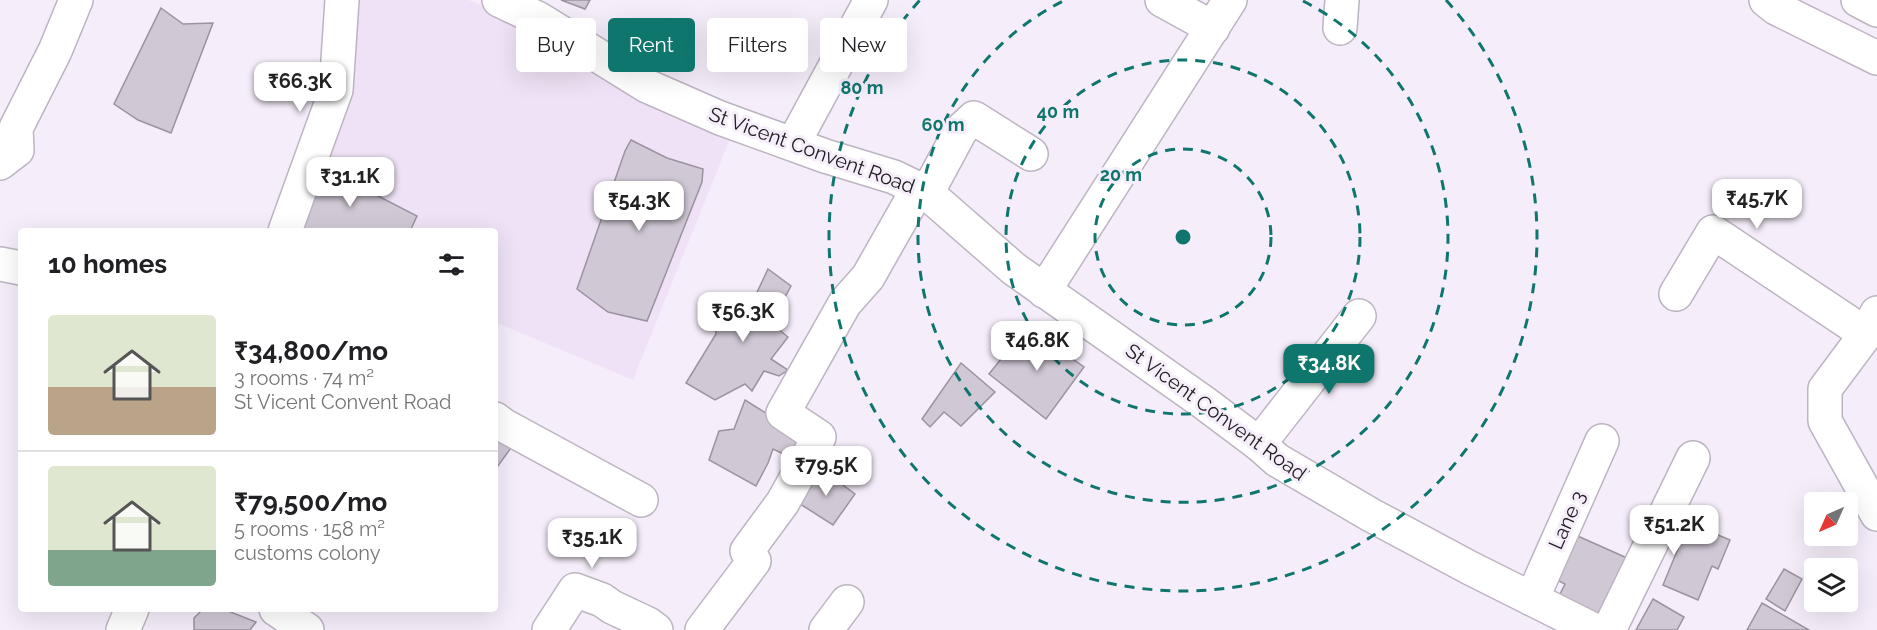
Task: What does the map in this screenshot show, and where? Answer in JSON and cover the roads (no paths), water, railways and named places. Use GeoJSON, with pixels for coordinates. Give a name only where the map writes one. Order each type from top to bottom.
{"type":"FeatureCollection","features":[{"type":"Feature","properties":{"kind":"street"},"geometry":{"type":"LineString","coordinates":[[0,163],[16,150],[16,128],[55,51],[76,0]]}},
{"type":"Feature","properties":{"kind":"street","name":"St Vicent Convent Road"},"geometry":{"type":"LineString","coordinates":[[499,0],[539,19],[647,86],[720,118],[894,177],[923,191],[1014,269],[1203,402],[1277,460],[1371,515],[1532,599],[1560,622],[1594,630]]}},
{"type":"Feature","properties":{"kind":"street"},"geometry":{"type":"LineString","coordinates":[[793,144],[871,0]]}},
{"type":"Feature","properties":{"kind":"street"},"geometry":{"type":"LineString","coordinates":[[1162,0],[1213,28]]}},
{"type":"Feature","properties":{"kind":"street"},"geometry":{"type":"LineString","coordinates":[[1044,291],[1230,0]]}},
{"type":"Feature","properties":{"kind":"street"},"geometry":{"type":"LineString","coordinates":[[1766,0],[1776,8],[1877,58]]}},
{"type":"Feature","properties":{"kind":"street"},"geometry":{"type":"LineString","coordinates":[[1858,0],[1877,10]]}},
{"type":"Feature","properties":{"kind":"street"},"geometry":{"type":"LineString","coordinates":[[286,228],[336,90],[337,2]]}},
{"type":"Feature","properties":{"kind":"street"},"geometry":{"type":"LineString","coordinates":[[702,630],[753,561],[747,551],[783,502],[819,437],[783,414],[844,303],[868,277],[961,130],[974,118],[1031,154]]}},
{"type":"Feature","properties":{"kind":"street"},"geometry":{"type":"LineString","coordinates":[[1676,294],[1713,232],[1795,285],[1871,323],[1825,389],[1825,421],[1877,514]]}},
{"type":"Feature","properties":{"kind":"street"},"geometry":{"type":"LineString","coordinates":[[0,264],[18,267]]}},
{"type":"Feature","properties":{"kind":"street"},"geometry":{"type":"LineString","coordinates":[[1259,444],[1359,316]]}},
{"type":"Feature","properties":{"kind":"street"},"geometry":{"type":"LineString","coordinates":[[498,421],[641,500]]}},
{"type":"Feature","properties":{"kind":"street","name":"Lane 3"},"geometry":{"type":"LineString","coordinates":[[1532,599],[1602,441]]}},
{"type":"Feature","properties":{"kind":"street"},"geometry":{"type":"LineString","coordinates":[[1609,630],[1693,458]]}},
{"type":"Feature","properties":{"kind":"street"},"geometry":{"type":"LineString","coordinates":[[549,630],[575,590],[602,600],[656,630]]}},
{"type":"Feature","properties":{"kind":"street"},"geometry":{"type":"LineString","coordinates":[[826,630],[847,602]]}},
{"type":"Feature","properties":{"kind":"street"},"geometry":{"type":"LineString","coordinates":[[123,630],[131,612]]}},
{"type":"Feature","properties":{"kind":"street"},"geometry":{"type":"LineString","coordinates":[[280,612],[307,630]]}}]}
